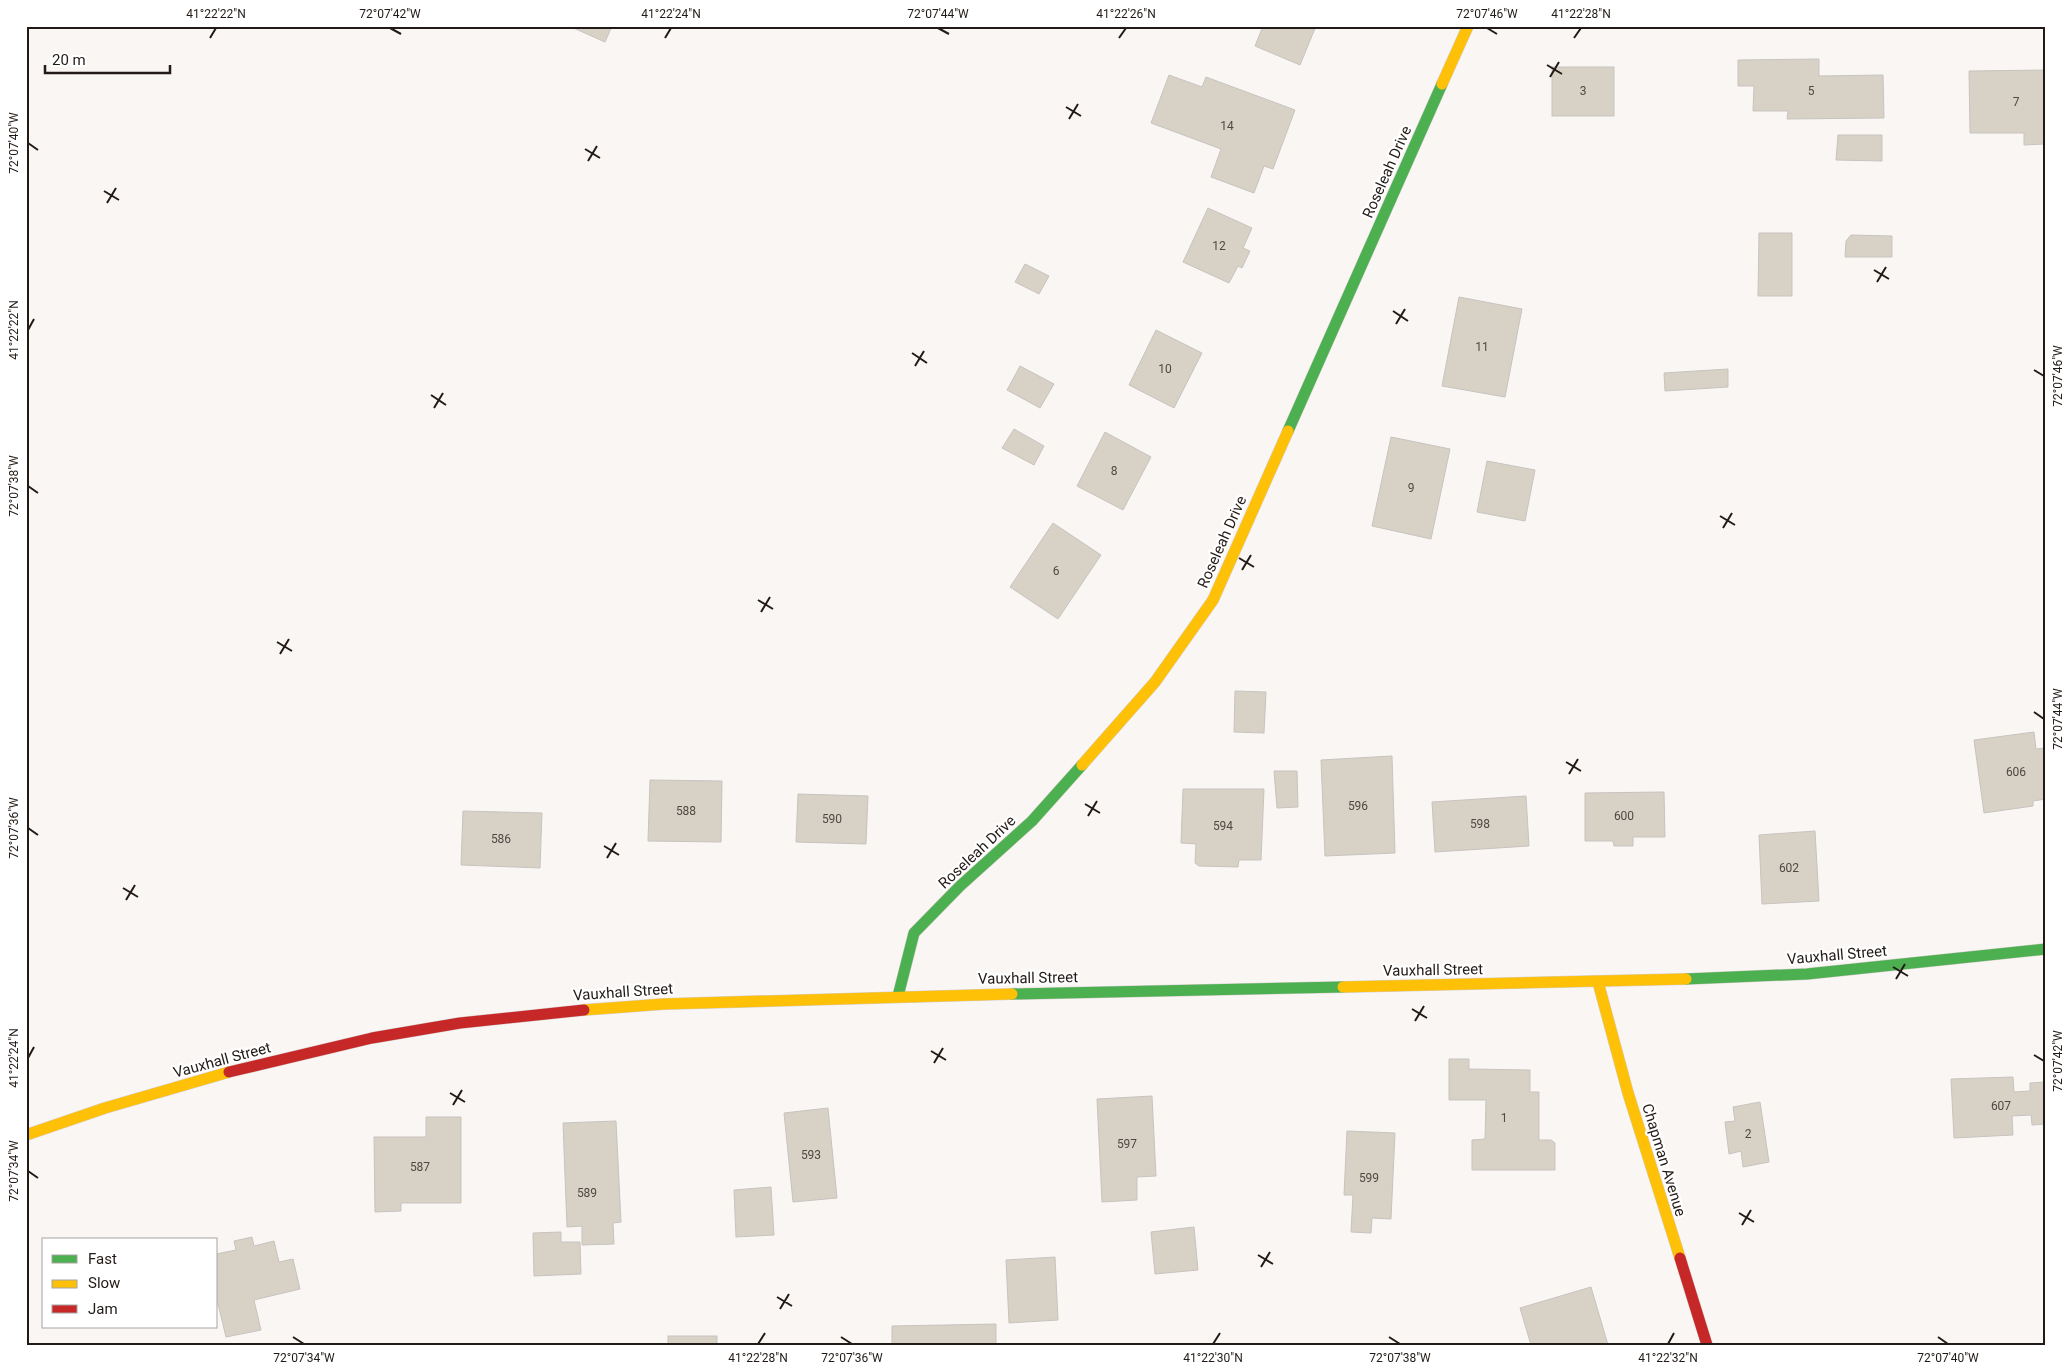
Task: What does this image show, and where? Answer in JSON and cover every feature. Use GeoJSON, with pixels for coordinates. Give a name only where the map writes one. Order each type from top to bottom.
{"type":"FeatureCollection","features":[{"type":"Feature","properties":{"kind":"street","name":"Roseleah Drive"},"geometry":{"type":"LineString","coordinates":[[898,996],[914,933],[960,886],[1032,821],[1155,682],[1213,600],[1468,26]]}},
{"type":"Feature","properties":{"kind":"street","name":"Vauxhall Street"},"geometry":{"type":"LineString","coordinates":[[26,1135],[105,1108],[233,1070],[372,1038],[460,1023],[545,1013],[664,1004],[898,996],[1598,982],[1807,974],[2046,949]]}},
{"type":"Feature","properties":{"kind":"street","name":"Chapman Avenue"},"geometry":{"type":"LineString","coordinates":[[1598,982],[1628,1093],[1707,1345]]}},
{"type":"Feature","properties":{"kind":"building"},"geometry":{"type":"Polygon","coordinates":[[[569,26],[612,26],[605,42],[569,26]]]}},
{"type":"Feature","properties":{"kind":"building"},"geometry":{"type":"Polygon","coordinates":[[[1263,26],[1316,26],[1300,65],[1255,46],[1263,26]]]}},
{"type":"Feature","properties":{"kind":"building"},"geometry":{"type":"Polygon","coordinates":[[[1819,59],[1819,76],[1883,75],[1884,118],[1787,119],[1788,111],[1753,111],[1754,86],[1738,86],[1738,60],[1819,59]]]}},
{"type":"Feature","properties":{"kind":"building"},"geometry":{"type":"Polygon","coordinates":[[[1552,67],[1614,67],[1614,116],[1552,116],[1552,67]]]}},
{"type":"Feature","properties":{"kind":"building"},"geometry":{"type":"Polygon","coordinates":[[[2046,70],[2044,144],[2024,145],[2024,133],[1970,133],[1969,71],[2046,70]]]}},
{"type":"Feature","properties":{"kind":"building"},"geometry":{"type":"Polygon","coordinates":[[[1169,75],[1202,87],[1206,77],[1295,110],[1273,169],[1264,166],[1254,193],[1211,177],[1221,149],[1151,123],[1169,75]]]}},
{"type":"Feature","properties":{"kind":"building"},"geometry":{"type":"Polygon","coordinates":[[[1838,135],[1882,135],[1882,161],[1836,160],[1838,135]]]}},
{"type":"Feature","properties":{"kind":"building"},"geometry":{"type":"Polygon","coordinates":[[[1208,208],[1252,228],[1243,248],[1250,251],[1242,268],[1238,266],[1229,283],[1183,262],[1208,208]]]}},
{"type":"Feature","properties":{"kind":"building"},"geometry":{"type":"Polygon","coordinates":[[[1759,233],[1792,233],[1792,296],[1758,296],[1759,233]]]}},
{"type":"Feature","properties":{"kind":"building"},"geometry":{"type":"Polygon","coordinates":[[[1851,235],[1892,236],[1892,257],[1845,257],[1846,241],[1851,235]]]}},
{"type":"Feature","properties":{"kind":"building"},"geometry":{"type":"Polygon","coordinates":[[[1025,264],[1049,276],[1039,294],[1015,282],[1025,264]]]}},
{"type":"Feature","properties":{"kind":"building"},"geometry":{"type":"Polygon","coordinates":[[[1459,297],[1522,309],[1505,397],[1442,386],[1459,297]]]}},
{"type":"Feature","properties":{"kind":"building"},"geometry":{"type":"Polygon","coordinates":[[[1156,330],[1202,353],[1174,408],[1129,385],[1156,330]]]}},
{"type":"Feature","properties":{"kind":"building"},"geometry":{"type":"Polygon","coordinates":[[[1020,366],[1054,384],[1040,408],[1007,390],[1020,366]]]}},
{"type":"Feature","properties":{"kind":"building"},"geometry":{"type":"Polygon","coordinates":[[[1728,369],[1728,387],[1665,391],[1664,373],[1728,369]]]}},
{"type":"Feature","properties":{"kind":"building"},"geometry":{"type":"Polygon","coordinates":[[[1014,429],[1044,446],[1034,465],[1002,448],[1014,429]]]}},
{"type":"Feature","properties":{"kind":"building"},"geometry":{"type":"Polygon","coordinates":[[[1105,432],[1151,457],[1123,510],[1077,486],[1105,432]]]}},
{"type":"Feature","properties":{"kind":"building"},"geometry":{"type":"Polygon","coordinates":[[[1391,437],[1450,449],[1431,539],[1372,526],[1391,437]]]}},
{"type":"Feature","properties":{"kind":"building"},"geometry":{"type":"Polygon","coordinates":[[[1487,461],[1535,470],[1525,521],[1477,512],[1487,461]]]}},
{"type":"Feature","properties":{"kind":"building"},"geometry":{"type":"Polygon","coordinates":[[[1053,523],[1101,555],[1058,619],[1010,587],[1053,523]]]}},
{"type":"Feature","properties":{"kind":"building"},"geometry":{"type":"Polygon","coordinates":[[[1235,691],[1266,692],[1264,733],[1234,732],[1235,691]]]}},
{"type":"Feature","properties":{"kind":"building"},"geometry":{"type":"Polygon","coordinates":[[[2034,732],[2036,749],[2046,748],[2046,799],[2033,801],[2033,806],[1984,813],[1974,740],[2034,732]]]}},
{"type":"Feature","properties":{"kind":"building"},"geometry":{"type":"Polygon","coordinates":[[[1392,756],[1395,853],[1325,856],[1321,760],[1392,756]]]}},
{"type":"Feature","properties":{"kind":"building"},"geometry":{"type":"Polygon","coordinates":[[[1274,771],[1297,771],[1298,807],[1277,808],[1274,771]]]}},
{"type":"Feature","properties":{"kind":"building"},"geometry":{"type":"Polygon","coordinates":[[[650,780],[722,781],[721,842],[648,841],[650,780]]]}},
{"type":"Feature","properties":{"kind":"building"},"geometry":{"type":"Polygon","coordinates":[[[1183,789],[1264,789],[1261,860],[1239,860],[1238,867],[1199,866],[1195,863],[1196,844],[1181,843],[1183,789]]]}},
{"type":"Feature","properties":{"kind":"building"},"geometry":{"type":"Polygon","coordinates":[[[1664,792],[1665,837],[1633,837],[1633,846],[1614,846],[1613,841],[1585,841],[1585,793],[1664,792]]]}},
{"type":"Feature","properties":{"kind":"building"},"geometry":{"type":"Polygon","coordinates":[[[798,794],[868,796],[866,844],[796,842],[798,794]]]}},
{"type":"Feature","properties":{"kind":"building"},"geometry":{"type":"Polygon","coordinates":[[[1526,796],[1529,846],[1435,852],[1432,802],[1526,796]]]}},
{"type":"Feature","properties":{"kind":"building"},"geometry":{"type":"Polygon","coordinates":[[[463,811],[542,813],[540,868],[461,865],[463,811]]]}},
{"type":"Feature","properties":{"kind":"building"},"geometry":{"type":"Polygon","coordinates":[[[1815,831],[1819,901],[1762,904],[1759,835],[1815,831]]]}},
{"type":"Feature","properties":{"kind":"building"},"geometry":{"type":"Polygon","coordinates":[[[1449,1059],[1469,1059],[1469,1069],[1530,1070],[1530,1092],[1539,1092],[1539,1140],[1551,1140],[1555,1143],[1555,1170],[1472,1170],[1472,1140],[1485,1139],[1486,1100],[1449,1100],[1449,1059]]]}},
{"type":"Feature","properties":{"kind":"building"},"geometry":{"type":"Polygon","coordinates":[[[2013,1077],[2014,1092],[2030,1091],[2030,1083],[2046,1082],[2046,1124],[2032,1125],[2031,1115],[2012,1116],[2013,1135],[1954,1138],[1951,1079],[2013,1077]]]}},
{"type":"Feature","properties":{"kind":"building"},"geometry":{"type":"Polygon","coordinates":[[[1152,1096],[1156,1176],[1137,1177],[1137,1200],[1102,1202],[1097,1099],[1152,1096]]]}},
{"type":"Feature","properties":{"kind":"building"},"geometry":{"type":"Polygon","coordinates":[[[1760,1102],[1769,1162],[1743,1167],[1741,1151],[1729,1154],[1725,1122],[1735,1121],[1733,1107],[1760,1102]]]}},
{"type":"Feature","properties":{"kind":"building"},"geometry":{"type":"Polygon","coordinates":[[[828,1108],[837,1198],[793,1202],[784,1113],[828,1108]]]}},
{"type":"Feature","properties":{"kind":"building"},"geometry":{"type":"Polygon","coordinates":[[[426,1117],[461,1117],[461,1203],[401,1203],[401,1211],[375,1212],[374,1137],[426,1137],[426,1117]]]}},
{"type":"Feature","properties":{"kind":"building"},"geometry":{"type":"Polygon","coordinates":[[[616,1121],[621,1222],[613,1223],[614,1244],[582,1245],[582,1226],[567,1227],[563,1123],[616,1121]]]}},
{"type":"Feature","properties":{"kind":"building"},"geometry":{"type":"Polygon","coordinates":[[[1347,1131],[1395,1133],[1391,1219],[1372,1218],[1371,1233],[1351,1232],[1353,1195],[1344,1195],[1347,1131]]]}},
{"type":"Feature","properties":{"kind":"building"},"geometry":{"type":"Polygon","coordinates":[[[771,1187],[774,1235],[736,1237],[734,1190],[771,1187]]]}},
{"type":"Feature","properties":{"kind":"building"},"geometry":{"type":"Polygon","coordinates":[[[1194,1227],[1198,1270],[1155,1274],[1151,1232],[1194,1227]]]}},
{"type":"Feature","properties":{"kind":"building"},"geometry":{"type":"Polygon","coordinates":[[[561,1232],[561,1242],[580,1242],[581,1274],[534,1276],[533,1233],[561,1232]]]}},
{"type":"Feature","properties":{"kind":"building"},"geometry":{"type":"Polygon","coordinates":[[[252,1237],[254,1246],[274,1241],[279,1262],[293,1259],[300,1289],[254,1300],[261,1330],[226,1337],[218,1304],[218,1254],[236,1250],[234,1241],[252,1237]]]}},
{"type":"Feature","properties":{"kind":"building"},"geometry":{"type":"Polygon","coordinates":[[[1055,1257],[1058,1320],[1009,1323],[1006,1260],[1055,1257]]]}},
{"type":"Feature","properties":{"kind":"building"},"geometry":{"type":"Polygon","coordinates":[[[1591,1287],[1608,1345],[1531,1345],[1520,1308],[1591,1287]]]}},
{"type":"Feature","properties":{"kind":"building"},"geometry":{"type":"Polygon","coordinates":[[[996,1324],[996,1345],[892,1345],[892,1326],[996,1324]]]}},
{"type":"Feature","properties":{"kind":"building"},"geometry":{"type":"Polygon","coordinates":[[[668,1336],[717,1336],[717,1345],[668,1345],[668,1336]]]}},
{"type":"Feature","properties":{"kind":"traffic: fast"},"geometry":{"type":"LineString","coordinates":[[1288,431],[1442,84]]}},
{"type":"Feature","properties":{"kind":"traffic: fast"},"geometry":{"type":"LineString","coordinates":[[898,996],[914,933],[960,886],[1032,821],[1082,765]]}},
{"type":"Feature","properties":{"kind":"traffic: fast"},"geometry":{"type":"LineString","coordinates":[[1686,979],[1807,974],[2046,949]]}},
{"type":"Feature","properties":{"kind":"traffic: fast"},"geometry":{"type":"LineString","coordinates":[[1012,994],[1343,987]]}},
{"type":"Feature","properties":{"kind":"traffic: slow"},"geometry":{"type":"LineString","coordinates":[[1442,84],[1468,26]]}},
{"type":"Feature","properties":{"kind":"traffic: slow"},"geometry":{"type":"LineString","coordinates":[[1082,765],[1155,682],[1213,600],[1288,431]]}},
{"type":"Feature","properties":{"kind":"traffic: slow"},"geometry":{"type":"LineString","coordinates":[[1343,987],[1686,979]]}},
{"type":"Feature","properties":{"kind":"traffic: slow"},"geometry":{"type":"LineString","coordinates":[[1598,982],[1628,1093],[1680,1258]]}},
{"type":"Feature","properties":{"kind":"traffic: slow"},"geometry":{"type":"LineString","coordinates":[[584,1010],[664,1004],[1012,994]]}},
{"type":"Feature","properties":{"kind":"traffic: slow"},"geometry":{"type":"LineString","coordinates":[[26,1135],[105,1108],[229,1072]]}},
{"type":"Feature","properties":{"kind":"traffic: jam"},"geometry":{"type":"LineString","coordinates":[[229,1072],[372,1038],[460,1023],[584,1010]]}},
{"type":"Feature","properties":{"kind":"traffic: jam"},"geometry":{"type":"LineString","coordinates":[[1680,1258],[1707,1345]]}}]}
